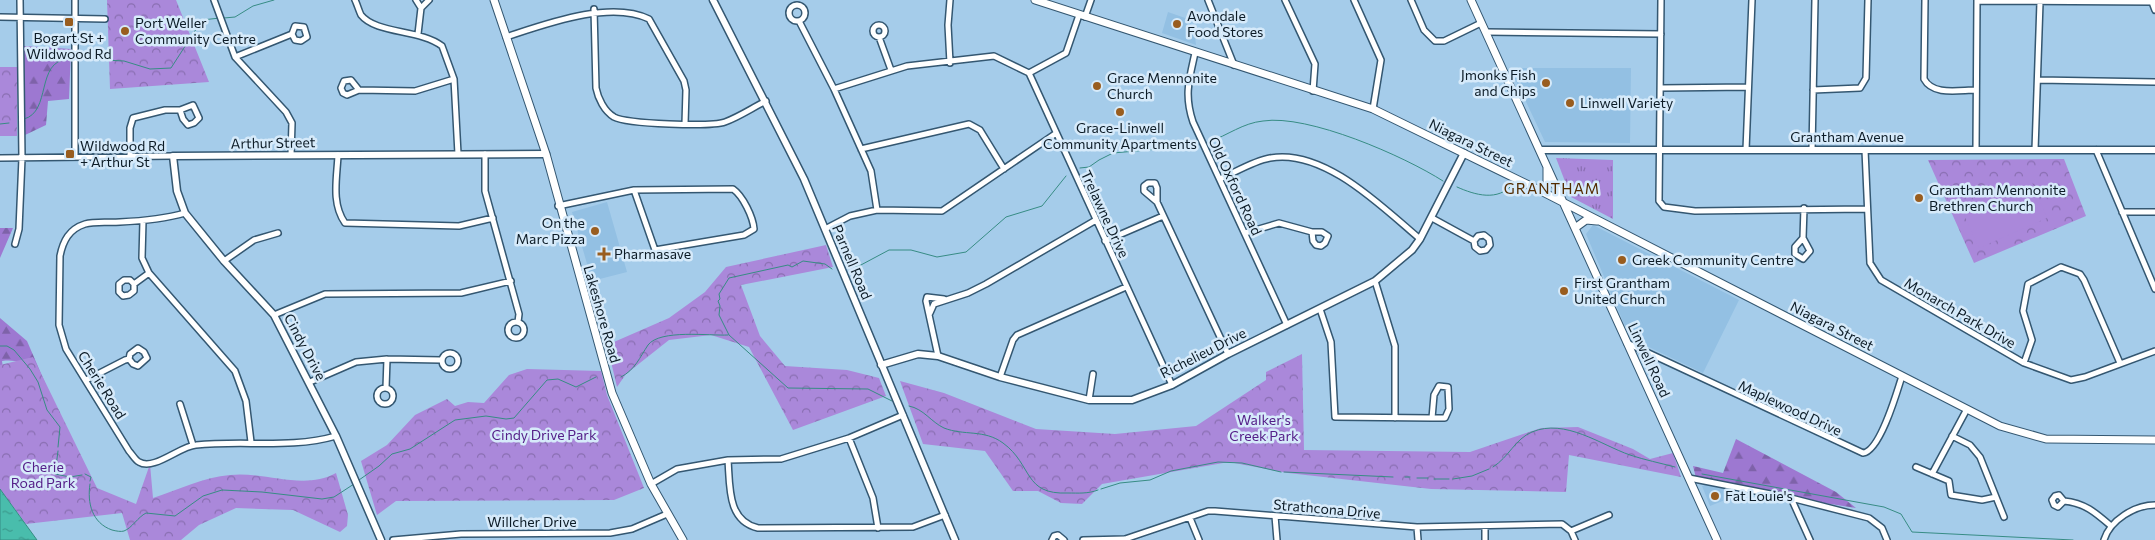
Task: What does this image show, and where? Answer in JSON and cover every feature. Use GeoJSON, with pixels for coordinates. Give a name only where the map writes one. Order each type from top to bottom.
{"type":"FeatureCollection","features":[{"type":"Feature","properties":{"kind":"main road","name":"Lakeshore Road"},"geometry":{"type":"LineString","coordinates":[[494,0],[546,154],[558,206],[612,393],[651,484],[683,540]]}},
{"type":"Feature","properties":{"kind":"main road","name":"Niagara Street"},"geometry":{"type":"LineString","coordinates":[[1035,0],[1234,66],[1373,109],[1540,190],[2000,426],[2046,439],[2155,440]]}},
{"type":"Feature","properties":{"kind":"main road","name":"Linwell Road"},"geometry":{"type":"LineString","coordinates":[[1471,0],[1717,540]]}},
{"type":"Feature","properties":{"kind":"main road"},"geometry":{"type":"LineString","coordinates":[[1540,190],[1547,184],[1546,163]]}},
{"type":"Feature","properties":{"kind":"main road"},"geometry":{"type":"LineString","coordinates":[[1575,228],[1586,220],[1600,221]]}},
{"type":"Feature","properties":{"kind":"street"},"geometry":{"type":"LineString","coordinates":[[15,244],[19,229],[22,158],[20,0]]}},
{"type":"Feature","properties":{"kind":"street"},"geometry":{"type":"LineString","coordinates":[[75,0],[75,157]]}},
{"type":"Feature","properties":{"kind":"street"},"geometry":{"type":"LineString","coordinates":[[214,0],[234,57],[286,112],[292,123],[291,155]]}},
{"type":"Feature","properties":{"kind":"street"},"geometry":{"type":"LineString","coordinates":[[355,0],[361,15],[373,24],[418,34],[442,46],[454,79],[458,154]]}},
{"type":"Feature","properties":{"kind":"street"},"geometry":{"type":"LineString","coordinates":[[416,0],[421,8],[418,34]]}},
{"type":"Feature","properties":{"kind":"street"},"geometry":{"type":"LineString","coordinates":[[421,8],[430,0]]}},
{"type":"Feature","properties":{"kind":"street","name":"Parnell Road"},"geometry":{"type":"LineString","coordinates":[[713,0],[766,100],[804,178],[955,540]]}},
{"type":"Feature","properties":{"kind":"street"},"geometry":{"type":"LineString","coordinates":[[950,0],[948,24],[950,63]]}},
{"type":"Feature","properties":{"kind":"street"},"geometry":{"type":"LineString","coordinates":[[834,89],[914,64],[950,63],[994,56],[1029,73],[1066,53],[1082,16],[1092,0]]}},
{"type":"Feature","properties":{"kind":"street"},"geometry":{"type":"LineString","coordinates":[[1208,0],[1234,66]]}},
{"type":"Feature","properties":{"kind":"street"},"geometry":{"type":"LineString","coordinates":[[1285,0],[1314,64],[1313,91]]}},
{"type":"Feature","properties":{"kind":"street"},"geometry":{"type":"LineString","coordinates":[[1354,0],[1381,60],[1373,109]]}},
{"type":"Feature","properties":{"kind":"street"},"geometry":{"type":"LineString","coordinates":[[1411,0],[1424,30],[1435,41],[1444,41],[1481,23]]}},
{"type":"Feature","properties":{"kind":"street"},"geometry":{"type":"LineString","coordinates":[[1661,0],[1660,201],[1664,207],[1695,211],[1804,208],[1867,209]]}},
{"type":"Feature","properties":{"kind":"street"},"geometry":{"type":"LineString","coordinates":[[1746,150],[1752,0]]}},
{"type":"Feature","properties":{"kind":"street"},"geometry":{"type":"LineString","coordinates":[[1812,150],[1816,0]]}},
{"type":"Feature","properties":{"kind":"street"},"geometry":{"type":"LineString","coordinates":[[1814,90],[1860,88],[1866,78],[1868,0]]}},
{"type":"Feature","properties":{"kind":"street"},"geometry":{"type":"LineString","coordinates":[[1925,0],[1924,80],[1927,86],[1934,90],[1976,90]]}},
{"type":"Feature","properties":{"kind":"street"},"geometry":{"type":"LineString","coordinates":[[1976,150],[1977,1],[2153,2],[2155,10]]}},
{"type":"Feature","properties":{"kind":"street"},"geometry":{"type":"LineString","coordinates":[[2035,150],[2040,2]]}},
{"type":"Feature","properties":{"kind":"street"},"geometry":{"type":"LineString","coordinates":[[594,9],[596,88],[605,108],[614,116],[628,121],[686,124],[723,123],[766,100]]}},
{"type":"Feature","properties":{"kind":"street"},"geometry":{"type":"LineString","coordinates":[[506,37],[594,9],[639,12],[649,19],[684,81],[686,90],[686,124]]}},
{"type":"Feature","properties":{"kind":"street"},"geometry":{"type":"LineString","coordinates":[[0,17],[106,19]]}},
{"type":"Feature","properties":{"kind":"street"},"geometry":{"type":"LineString","coordinates":[[799,21],[834,89],[871,171],[877,210]]}},
{"type":"Feature","properties":{"kind":"street"},"geometry":{"type":"LineString","coordinates":[[1486,32],[1661,34]]}},
{"type":"Feature","properties":{"kind":"street"},"geometry":{"type":"LineString","coordinates":[[234,57],[292,34]]}},
{"type":"Feature","properties":{"kind":"street"},"geometry":{"type":"LineString","coordinates":[[879,37],[891,70]]}},
{"type":"Feature","properties":{"kind":"street","name":"Old Oxford Road"},"geometry":{"type":"LineString","coordinates":[[1195,53],[1187,90],[1188,105],[1193,122],[1287,325]]}},
{"type":"Feature","properties":{"kind":"street","name":"Trelawne Drive"},"geometry":{"type":"LineString","coordinates":[[1029,73],[1055,134],[1172,385]]}},
{"type":"Feature","properties":{"kind":"street"},"geometry":{"type":"LineString","coordinates":[[359,90],[415,91],[454,79]]}},
{"type":"Feature","properties":{"kind":"street"},"geometry":{"type":"LineString","coordinates":[[2038,80],[2155,82]]}},
{"type":"Feature","properties":{"kind":"street"},"geometry":{"type":"LineString","coordinates":[[1661,88],[1748,87]]}},
{"type":"Feature","properties":{"kind":"street"},"geometry":{"type":"LineString","coordinates":[[130,157],[132,118],[164,110],[180,110]]}},
{"type":"Feature","properties":{"kind":"street"},"geometry":{"type":"LineString","coordinates":[[861,148],[969,124],[980,130],[1004,169]]}},
{"type":"Feature","properties":{"kind":"street"},"geometry":{"type":"LineString","coordinates":[[825,229],[850,216],[877,210],[942,211],[1055,134]]}},
{"type":"Feature","properties":{"kind":"street","name":"Grantham Avenue"},"geometry":{"type":"LineString","coordinates":[[1540,150],[2155,150]]}},
{"type":"Feature","properties":{"kind":"street","name":"Monarch Park Drive"},"geometry":{"type":"LineString","coordinates":[[1865,150],[1870,263],[1881,280],[2024,363],[2071,380],[2155,351]]}},
{"type":"Feature","properties":{"kind":"street"},"geometry":{"type":"LineString","coordinates":[[2096,150],[2122,212],[2152,273],[2155,288]]}},
{"type":"Feature","properties":{"kind":"street","name":"Richelieu Drive"},"geometry":{"type":"LineString","coordinates":[[881,365],[918,354],[938,356],[1000,377],[1089,400],[1132,400],[1172,385],[1228,354],[1376,281],[1412,250],[1420,239],[1464,153]]}},
{"type":"Feature","properties":{"kind":"street"},"geometry":{"type":"LineString","coordinates":[[485,154],[486,191],[511,281],[519,314],[518,322]]}},
{"type":"Feature","properties":{"kind":"street","name":"Arthur Street"},"geometry":{"type":"LineString","coordinates":[[0,158],[546,154]]}},
{"type":"Feature","properties":{"kind":"street"},"geometry":{"type":"LineString","coordinates":[[338,155],[336,203],[339,215],[345,223],[459,226],[493,218]]}},
{"type":"Feature","properties":{"kind":"street","name":"Cindy Drive"},"geometry":{"type":"LineString","coordinates":[[173,156],[177,191],[185,213],[224,261],[274,316],[310,382],[336,436],[381,540]]}},
{"type":"Feature","properties":{"kind":"street"},"geometry":{"type":"LineString","coordinates":[[1220,179],[1268,158],[1299,160],[1337,172],[1356,185],[1420,239]]}},
{"type":"Feature","properties":{"kind":"street"},"geometry":{"type":"LineString","coordinates":[[558,206],[634,190],[733,189],[744,202],[754,229],[744,235],[655,250],[634,190]]}},
{"type":"Feature","properties":{"kind":"street"},"geometry":{"type":"LineString","coordinates":[[1157,202],[1228,354]]}},
{"type":"Feature","properties":{"kind":"street"},"geometry":{"type":"LineString","coordinates":[[1803,238],[1804,208]]}},
{"type":"Feature","properties":{"kind":"street"},"geometry":{"type":"LineString","coordinates":[[2122,212],[2155,212]]}},
{"type":"Feature","properties":{"kind":"street","name":"Cherie Road"},"geometry":{"type":"LineString","coordinates":[[185,213],[143,221],[85,224],[69,234],[62,246],[60,256],[59,325],[66,348],[129,451],[138,462],[154,463],[193,445],[251,442],[305,443],[336,436]]}},
{"type":"Feature","properties":{"kind":"street"},"geometry":{"type":"LineString","coordinates":[[1105,241],[1163,216]]}},
{"type":"Feature","properties":{"kind":"street"},"geometry":{"type":"LineString","coordinates":[[1432,218],[1474,241]]}},
{"type":"Feature","properties":{"kind":"street"},"geometry":{"type":"LineString","coordinates":[[930,313],[934,304],[968,293],[986,284],[1096,220]]}},
{"type":"Feature","properties":{"kind":"street"},"geometry":{"type":"LineString","coordinates":[[143,221],[142,258],[149,273],[235,371],[246,401],[251,442]]}},
{"type":"Feature","properties":{"kind":"street"},"geometry":{"type":"LineString","coordinates":[[1245,233],[1279,223],[1312,232]]}},
{"type":"Feature","properties":{"kind":"street"},"geometry":{"type":"LineString","coordinates":[[224,261],[254,240],[278,233]]}},
{"type":"Feature","properties":{"kind":"street"},"geometry":{"type":"LineString","coordinates":[[2024,363],[2032,340],[2023,311],[2028,284],[2061,267],[2080,274],[2084,280],[2120,363]]}},
{"type":"Feature","properties":{"kind":"street"},"geometry":{"type":"LineString","coordinates":[[134,284],[149,273]]}},
{"type":"Feature","properties":{"kind":"street"},"geometry":{"type":"LineString","coordinates":[[274,316],[325,294],[461,293],[511,281]]}},
{"type":"Feature","properties":{"kind":"street"},"geometry":{"type":"LineString","coordinates":[[1376,281],[1395,346],[1395,418]]}},
{"type":"Feature","properties":{"kind":"street"},"geometry":{"type":"LineString","coordinates":[[1000,377],[1013,340],[1017,336],[1126,286]]}},
{"type":"Feature","properties":{"kind":"street"},"geometry":{"type":"LineString","coordinates":[[938,356],[927,297],[946,299]]}},
{"type":"Feature","properties":{"kind":"street"},"geometry":{"type":"LineString","coordinates":[[1320,309],[1331,342],[1335,417],[1395,418],[1432,418],[1445,418],[1448,414],[1448,387],[1439,386],[1435,391],[1432,418]]}},
{"type":"Feature","properties":{"kind":"street","name":"Maplewood Drive"},"geometry":{"type":"LineString","coordinates":[[1627,343],[1863,453],[1872,450],[1881,434],[1902,376]]}},
{"type":"Feature","properties":{"kind":"street"},"geometry":{"type":"LineString","coordinates":[[86,380],[129,359]]}},
{"type":"Feature","properties":{"kind":"street"},"geometry":{"type":"LineString","coordinates":[[386,388],[387,359]]}},
{"type":"Feature","properties":{"kind":"street"},"geometry":{"type":"LineString","coordinates":[[310,382],[356,362],[387,359],[442,360]]}},
{"type":"Feature","properties":{"kind":"street"},"geometry":{"type":"LineString","coordinates":[[1089,400],[1093,374]]}},
{"type":"Feature","properties":{"kind":"street"},"geometry":{"type":"LineString","coordinates":[[180,404],[193,445]]}},
{"type":"Feature","properties":{"kind":"street"},"geometry":{"type":"LineString","coordinates":[[1932,474],[1967,409]]}},
{"type":"Feature","properties":{"kind":"street"},"geometry":{"type":"LineString","coordinates":[[651,484],[677,469],[728,460],[781,459],[849,438],[903,415]]}},
{"type":"Feature","properties":{"kind":"street"},"geometry":{"type":"LineString","coordinates":[[1952,436],[1970,445],[1980,457],[2004,517]]}},
{"type":"Feature","properties":{"kind":"street"},"geometry":{"type":"LineString","coordinates":[[849,438],[873,498],[878,528]]}},
{"type":"Feature","properties":{"kind":"street"},"geometry":{"type":"LineString","coordinates":[[728,460],[732,503],[743,523],[748,526],[913,527],[945,516]]}},
{"type":"Feature","properties":{"kind":"street"},"geometry":{"type":"LineString","coordinates":[[1916,467],[1949,481],[1951,496],[1982,500],[1996,497]]}},
{"type":"Feature","properties":{"kind":"street"},"geometry":{"type":"LineString","coordinates":[[1689,478],[1791,498],[1875,521],[1882,528],[1887,540]]}},
{"type":"Feature","properties":{"kind":"street"},"geometry":{"type":"LineString","coordinates":[[1791,498],[1810,540]]}},
{"type":"Feature","properties":{"kind":"street"},"geometry":{"type":"LineString","coordinates":[[2064,501],[2079,502],[2089,507],[2111,526]]}},
{"type":"Feature","properties":{"kind":"street"},"geometry":{"type":"LineString","coordinates":[[2104,540],[2111,526],[2136,508],[2155,505]]}},
{"type":"Feature","properties":{"kind":"street","name":"Strathcona Drive"},"geometry":{"type":"LineString","coordinates":[[1083,540],[1125,539],[1215,511],[1417,527],[1562,524],[1572,531]]}},
{"type":"Feature","properties":{"kind":"street","name":"Willcher Drive"},"geometry":{"type":"LineString","coordinates":[[393,540],[576,533],[610,534],[632,529],[667,514]]}},
{"type":"Feature","properties":{"kind":"street"},"geometry":{"type":"LineString","coordinates":[[1575,540],[1572,531],[1609,515]]}},
{"type":"Feature","properties":{"kind":"street"},"geometry":{"type":"LineString","coordinates":[[1275,516],[1278,540]]}},
{"type":"Feature","properties":{"kind":"street"},"geometry":{"type":"LineString","coordinates":[[1190,518],[1199,540]]}},
{"type":"Feature","properties":{"kind":"street"},"geometry":{"type":"LineString","coordinates":[[1485,526],[1485,540]]}},
{"type":"Feature","properties":{"kind":"street"},"geometry":{"type":"LineString","coordinates":[[1417,527],[1418,540]]}},
{"type":"Feature","properties":{"kind":"street"},"geometry":{"type":"LineString","coordinates":[[576,533],[576,540]]}},
{"type":"Feature","properties":{"kind":"street"},"geometry":{"type":"LineString","coordinates":[[1052,540],[1054,536],[1058,535],[1064,540]]}},
{"type":"Feature","properties":{"kind":"shaded area"},"geometry":{"type":"Polygon","coordinates":[[[1168,12],[1188,19],[1194,29],[1196,45],[1162,33],[1168,12]]]}},
{"type":"Feature","properties":{"kind":"shaded area"},"geometry":{"type":"Polygon","coordinates":[[[1510,68],[1631,68],[1630,143],[1545,142],[1510,68]]]}},
{"type":"Feature","properties":{"kind":"shaded area"},"geometry":{"type":"Polygon","coordinates":[[[607,202],[627,272],[592,281],[572,212],[607,202]]]}},
{"type":"Feature","properties":{"kind":"shaded area"},"geometry":{"type":"Polygon","coordinates":[[[1593,225],[1739,300],[1703,373],[1630,338],[1586,234],[1593,225]]]}},
{"type":"Feature","properties":{"kind":"shaded area"},"geometry":{"type":"Polygon","coordinates":[[[1707,484],[1729,488],[1730,498],[1710,506],[1702,486],[1707,484]]]}},
{"type":"Feature","properties":{"kind":"green space"},"geometry":{"type":"Polygon","coordinates":[[[107,0],[176,0],[209,82],[110,89],[107,0]]]}},
{"type":"Feature","properties":{"kind":"green space"},"geometry":{"type":"Polygon","coordinates":[[[24,46],[71,49],[69,99],[48,101],[46,125],[25,135],[24,46]]]}},
{"type":"Feature","properties":{"kind":"green space"},"geometry":{"type":"Polygon","coordinates":[[[0,67],[17,67],[17,136],[0,136],[0,67]]]}},
{"type":"Feature","properties":{"kind":"green space"},"geometry":{"type":"Polygon","coordinates":[[[1556,158],[1613,160],[1613,219],[1571,197],[1556,158]]]}},
{"type":"Feature","properties":{"kind":"green space"},"geometry":{"type":"Polygon","coordinates":[[[2064,159],[2086,216],[1974,263],[1928,160],[2064,159]]]}},
{"type":"Feature","properties":{"kind":"green space"},"geometry":{"type":"Polygon","coordinates":[[[2031,180],[2047,218],[1979,248],[1962,210],[2031,180]]]}},
{"type":"Feature","properties":{"kind":"green space"},"geometry":{"type":"Polygon","coordinates":[[[0,228],[13,228],[0,258],[0,228]]]}},
{"type":"Feature","properties":{"kind":"green space"},"geometry":{"type":"Polygon","coordinates":[[[826,245],[833,267],[741,285],[760,336],[785,366],[847,370],[879,378],[886,396],[793,430],[749,347],[711,335],[669,340],[626,374],[617,387],[607,345],[669,318],[705,292],[726,267],[826,245]]]}},
{"type":"Feature","properties":{"kind":"green space"},"geometry":{"type":"Polygon","coordinates":[[[0,318],[27,341],[46,385],[22,363],[2,361],[8,401],[0,421],[0,318]]]}},
{"type":"Feature","properties":{"kind":"green space","name":"Walker's Creek Park"},"geometry":{"type":"Polygon","coordinates":[[[1302,354],[1304,450],[1470,452],[1541,428],[1578,427],[1633,449],[1650,459],[1673,453],[1681,477],[1569,455],[1566,492],[1431,489],[1288,473],[1229,462],[1102,484],[1082,504],[1061,503],[1038,491],[1013,491],[985,451],[923,444],[900,381],[944,393],[1036,429],[1115,434],[1196,426],[1266,380],[1266,372],[1302,354]]]}},
{"type":"Feature","properties":{"kind":"green space","name":"Cherie Road Park"},"geometry":{"type":"Polygon","coordinates":[[[33,357],[97,488],[136,504],[150,464],[153,498],[220,476],[243,475],[310,480],[336,473],[348,515],[347,526],[340,532],[293,510],[236,508],[199,525],[181,540],[130,540],[122,513],[26,524],[0,489],[0,365],[33,357]]]}},
{"type":"Feature","properties":{"kind":"green space","name":"Cindy Drive Park"},"geometry":{"type":"Polygon","coordinates":[[[527,369],[601,371],[607,395],[644,488],[614,500],[396,501],[377,515],[361,461],[387,445],[415,415],[447,399],[455,406],[468,402],[484,403],[509,375],[527,369]]]}},
{"type":"Feature","properties":{"kind":"green space"},"geometry":{"type":"Polygon","coordinates":[[[1736,439],[1836,492],[1856,508],[1707,484],[1696,478],[1693,466],[1723,473],[1736,439]]]}},
{"type":"Feature","properties":{"kind":"water"},"geometry":{"type":"Polygon","coordinates":[[[0,489],[37,540],[0,540],[0,489]]]}},
{"type":"Feature","properties":{"kind":"waterway"},"geometry":{"type":"LineString","coordinates":[[224,18],[235,17],[253,6],[274,0]]}},
{"type":"Feature","properties":{"kind":"waterway"},"geometry":{"type":"LineString","coordinates":[[85,59],[124,61],[150,69],[171,68],[202,20],[220,18]]}},
{"type":"Feature","properties":{"kind":"waterway"},"geometry":{"type":"LineString","coordinates":[[24,119],[33,114],[38,107],[51,68],[58,62],[68,59]]}},
{"type":"Feature","properties":{"kind":"waterway"},"geometry":{"type":"LineString","coordinates":[[1209,142],[1256,122],[1282,121],[1305,124],[1329,130],[1381,149],[1443,181]]}},
{"type":"Feature","properties":{"kind":"waterway"},"geometry":{"type":"LineString","coordinates":[[0,124],[9,123]]}},
{"type":"Feature","properties":{"kind":"waterway"},"geometry":{"type":"LineString","coordinates":[[1080,168],[1089,167],[1113,153],[1193,146]]}},
{"type":"Feature","properties":{"kind":"waterway"},"geometry":{"type":"LineString","coordinates":[[851,267],[859,266],[889,250],[911,250],[937,257],[966,252],[1006,217],[1042,206],[1066,176]]}},
{"type":"Feature","properties":{"kind":"waterway"},"geometry":{"type":"LineString","coordinates":[[1457,187],[1479,194],[1493,195],[1507,190],[1513,184]]}},
{"type":"Feature","properties":{"kind":"waterway"},"geometry":{"type":"LineString","coordinates":[[832,269],[825,264],[803,261],[792,267],[788,265],[729,278],[719,294],[719,315],[729,335],[788,388],[868,389],[892,401]]}},
{"type":"Feature","properties":{"kind":"waterway"},"geometry":{"type":"LineString","coordinates":[[621,377],[634,367],[648,345],[654,340],[686,334],[728,335]]}},
{"type":"Feature","properties":{"kind":"waterway"},"geometry":{"type":"LineString","coordinates":[[0,346],[7,346],[14,350],[38,382],[47,410],[60,427],[58,447]]}},
{"type":"Feature","properties":{"kind":"waterway"},"geometry":{"type":"LineString","coordinates":[[359,480],[392,454],[410,449],[455,420],[486,416],[506,419],[514,418],[547,380],[558,379],[576,387],[596,377]]}},
{"type":"Feature","properties":{"kind":"waterway"},"geometry":{"type":"LineString","coordinates":[[909,406],[919,410],[944,428],[989,436],[1003,443],[1013,452],[1036,484],[1043,489],[1068,493],[1087,493],[1098,490]]}},
{"type":"Feature","properties":{"kind":"waterway"},"geometry":{"type":"LineString","coordinates":[[1493,467],[1526,435],[1544,429],[1557,428],[1582,434],[1630,455],[1675,467]]}},
{"type":"Feature","properties":{"kind":"waterway"},"geometry":{"type":"LineString","coordinates":[[58,451],[55,474],[70,477],[82,475]]}},
{"type":"Feature","properties":{"kind":"waterway"},"geometry":{"type":"LineString","coordinates":[[1101,489],[1120,483],[1150,480],[1171,471],[1218,462],[1242,463],[1281,472]]}},
{"type":"Feature","properties":{"kind":"waterway"},"geometry":{"type":"LineString","coordinates":[[1453,479],[1472,476],[1489,469]]}},
{"type":"Feature","properties":{"kind":"waterway"},"geometry":{"type":"LineString","coordinates":[[1284,472],[1393,477]]}},
{"type":"Feature","properties":{"kind":"waterway"},"geometry":{"type":"LineString","coordinates":[[85,474],[91,477],[90,481]]}},
{"type":"Feature","properties":{"kind":"waterway"},"geometry":{"type":"LineString","coordinates":[[1702,474],[1884,507],[1901,514],[1912,532],[2073,540]]}},
{"type":"Feature","properties":{"kind":"waterway"},"geometry":{"type":"LineString","coordinates":[[1405,477],[1410,477]]}},
{"type":"Feature","properties":{"kind":"waterway"},"geometry":{"type":"LineString","coordinates":[[1417,478],[1428,478]]}},
{"type":"Feature","properties":{"kind":"waterway"},"geometry":{"type":"LineString","coordinates":[[1434,479],[1449,479]]}},
{"type":"Feature","properties":{"kind":"waterway"},"geometry":{"type":"LineString","coordinates":[[90,484],[90,505],[95,517],[105,527],[121,531],[130,527],[146,513],[175,516],[203,496],[222,490],[262,492],[322,499],[334,497],[354,484]]}},
{"type":"Feature","properties":{"kind":"place","name":"Bogart St + Wildwood Rd"},"geometry":{"type":"Point","coordinates":[69,22]}},
{"type":"Feature","properties":{"kind":"place","name":"Avondale Food Stores"},"geometry":{"type":"Point","coordinates":[1177,24]}},
{"type":"Feature","properties":{"kind":"place","name":"Port Weller Community Centre"},"geometry":{"type":"Point","coordinates":[125,31]}},
{"type":"Feature","properties":{"kind":"place","name":"Jmonks Fish and Chips"},"geometry":{"type":"Point","coordinates":[1546,83]}},
{"type":"Feature","properties":{"kind":"place","name":"Grace Mennonite Church"},"geometry":{"type":"Point","coordinates":[1097,86]}},
{"type":"Feature","properties":{"kind":"place","name":"Linwell Variety"},"geometry":{"type":"Point","coordinates":[1570,103]}},
{"type":"Feature","properties":{"kind":"place","name":"Grace-Linwell Community Apartments"},"geometry":{"type":"Point","coordinates":[1120,112]}},
{"type":"Feature","properties":{"kind":"place","name":"Wildwood Rd + Arthur St"},"geometry":{"type":"Point","coordinates":[70,154]}},
{"type":"Feature","properties":{"kind":"place","name":"Grantham Mennonite Brethren Church"},"geometry":{"type":"Point","coordinates":[1919,198]}},
{"type":"Feature","properties":{"kind":"place","name":"On the Marc Pizza"},"geometry":{"type":"Point","coordinates":[595,231]}},
{"type":"Feature","properties":{"kind":"place","name":"Pharmasave"},"geometry":{"type":"Point","coordinates":[604,254]}},
{"type":"Feature","properties":{"kind":"place","name":"Greek Community Centre"},"geometry":{"type":"Point","coordinates":[1622,260]}},
{"type":"Feature","properties":{"kind":"place","name":"First Grantham United Church"},"geometry":{"type":"Point","coordinates":[1564,291]}},
{"type":"Feature","properties":{"kind":"place","name":"Fat Louie's"},"geometry":{"type":"Point","coordinates":[1715,496]}},
{"type":"Feature","properties":{"kind":"district","name":"GRANTHAM"},"geometry":{"type":"Point","coordinates":[1552,189]}}]}
